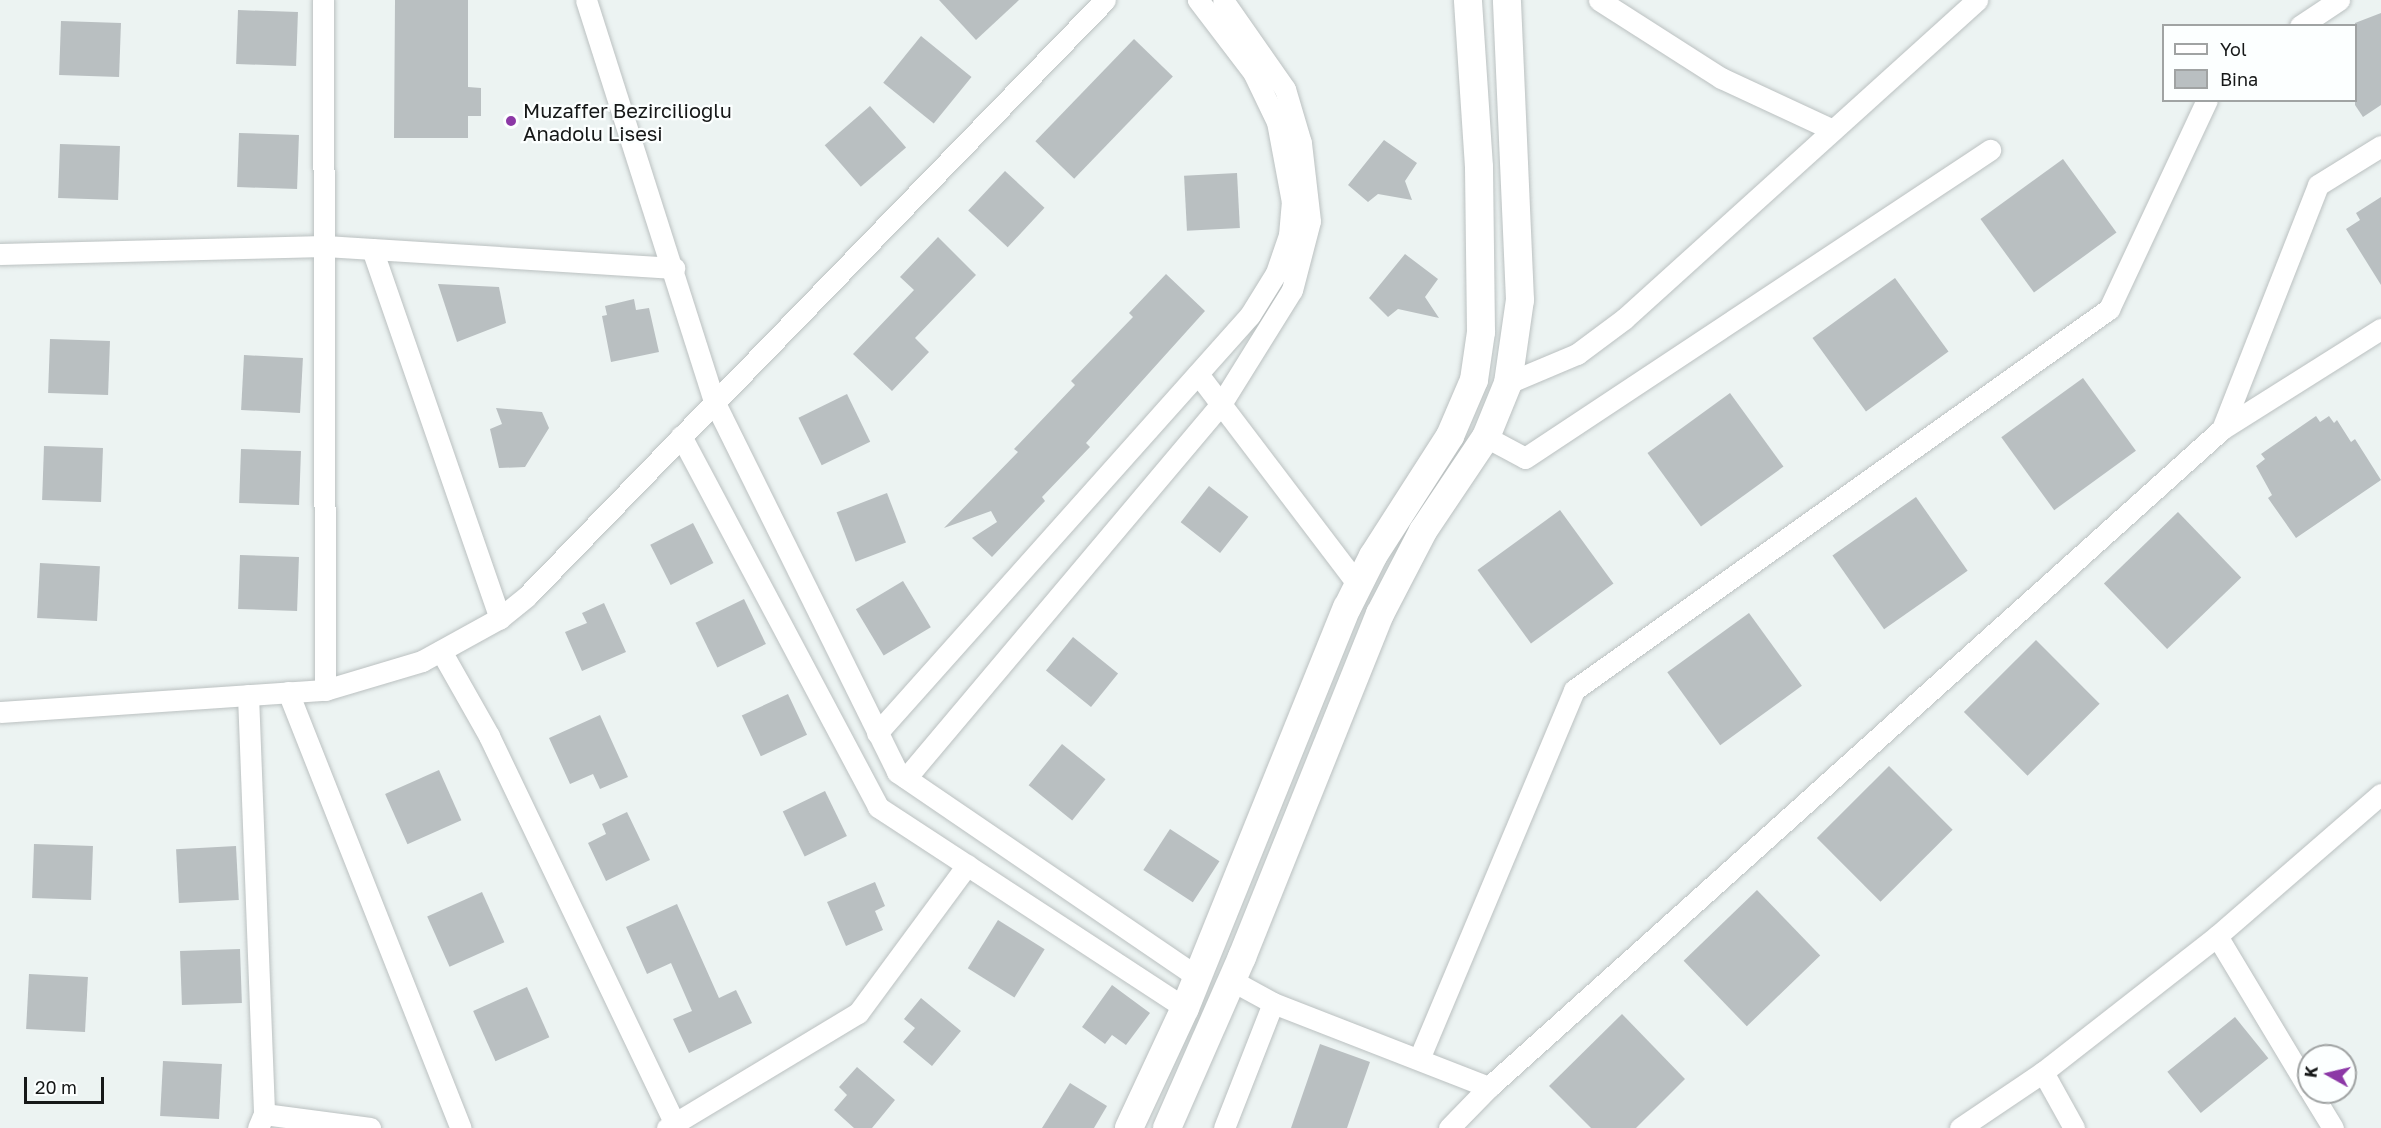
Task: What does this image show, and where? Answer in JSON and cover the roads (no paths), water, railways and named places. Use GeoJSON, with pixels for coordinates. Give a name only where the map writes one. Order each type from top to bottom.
{"type":"FeatureCollection","features":[{"type":"Feature","properties":{"kind":"street"},"geometry":{"type":"LineString","coordinates":[[323,0],[325,690]]}},
{"type":"Feature","properties":{"kind":"street"},"geometry":{"type":"LineString","coordinates":[[586,0],[674,268],[714,401],[897,772],[1198,977]]}},
{"type":"Feature","properties":{"kind":"street"},"geometry":{"type":"LineString","coordinates":[[0,712],[325,690],[422,661],[500,618],[527,596],[1105,0]]}},
{"type":"Feature","properties":{"kind":"street"},"geometry":{"type":"LineString","coordinates":[[877,733],[1198,374],[1266,291],[1284,254],[1292,211],[1284,147],[1268,97],[1238,48],[1198,0]]}},
{"type":"Feature","properties":{"kind":"street"},"geometry":{"type":"LineString","coordinates":[[906,778],[1221,404],[1292,290],[1307,239],[1310,202],[1301,143],[1285,89],[1223,0]]}},
{"type":"Feature","properties":{"kind":"street"},"geometry":{"type":"LineString","coordinates":[[1129,1128],[1198,977],[1314,682],[1358,585],[1459,418],[1479,356],[1477,97],[1468,0]]}},
{"type":"Feature","properties":{"kind":"street"},"geometry":{"type":"LineString","coordinates":[[1167,1128],[1231,980],[1380,614],[1423,531],[1486,437],[1508,383],[1520,300],[1507,0]]}},
{"type":"Feature","properties":{"kind":"street"},"geometry":{"type":"LineString","coordinates":[[1599,0],[1721,78],[1833,130]]}},
{"type":"Feature","properties":{"kind":"street"},"geometry":{"type":"LineString","coordinates":[[1508,383],[1555,365],[1601,338],[1977,0]]}},
{"type":"Feature","properties":{"kind":"street"},"geometry":{"type":"LineString","coordinates":[[2303,24],[2339,0]]}},
{"type":"Feature","properties":{"kind":"street"},"geometry":{"type":"LineString","coordinates":[[1419,1059],[1574,690],[2109,309],[2206,102]]}},
{"type":"Feature","properties":{"kind":"street"},"geometry":{"type":"LineString","coordinates":[[2222,429],[2318,185],[2381,146]]}},
{"type":"Feature","properties":{"kind":"street"},"geometry":{"type":"LineString","coordinates":[[1486,437],[1525,458],[1990,150]]}},
{"type":"Feature","properties":{"kind":"street"},"geometry":{"type":"LineString","coordinates":[[0,254],[325,246],[674,268]]}},
{"type":"Feature","properties":{"kind":"street"},"geometry":{"type":"LineString","coordinates":[[372,249],[500,618]]}},
{"type":"Feature","properties":{"kind":"street"},"geometry":{"type":"LineString","coordinates":[[1449,1128],[1489,1087],[2222,429],[2381,329]]}},
{"type":"Feature","properties":{"kind":"street"},"geometry":{"type":"LineString","coordinates":[[1198,374],[1358,585]]}},
{"type":"Feature","properties":{"kind":"street"},"geometry":{"type":"LineString","coordinates":[[681,436],[878,807],[1185,1008]]}},
{"type":"Feature","properties":{"kind":"street"},"geometry":{"type":"LineString","coordinates":[[441,651],[489,736],[673,1127],[858,1013],[967,865]]}},
{"type":"Feature","properties":{"kind":"street"},"geometry":{"type":"LineString","coordinates":[[288,692],[461,1128]]}},
{"type":"Feature","properties":{"kind":"street"},"geometry":{"type":"LineString","coordinates":[[248,695],[261,1121],[370,1128]]}},
{"type":"Feature","properties":{"kind":"street"},"geometry":{"type":"LineString","coordinates":[[1960,1128],[2043,1072],[2217,936],[2381,794]]}},
{"type":"Feature","properties":{"kind":"street"},"geometry":{"type":"LineString","coordinates":[[2217,936],[2297,1068]]}},
{"type":"Feature","properties":{"kind":"street"},"geometry":{"type":"LineString","coordinates":[[1231,980],[1273,1002],[1489,1087]]}},
{"type":"Feature","properties":{"kind":"street"},"geometry":{"type":"LineString","coordinates":[[1224,1128],[1273,1002]]}},
{"type":"Feature","properties":{"kind":"street"},"geometry":{"type":"LineString","coordinates":[[2043,1072],[2073,1128]]}},
{"type":"Feature","properties":{"kind":"street"},"geometry":{"type":"LineString","coordinates":[[2318,1104],[2333,1128]]}},
{"type":"Feature","properties":{"kind":"place","name":"Muzaffer Bezircilioğlu Anadolu Lisesi"},"geometry":{"type":"Point","coordinates":[511,121]}}]}
